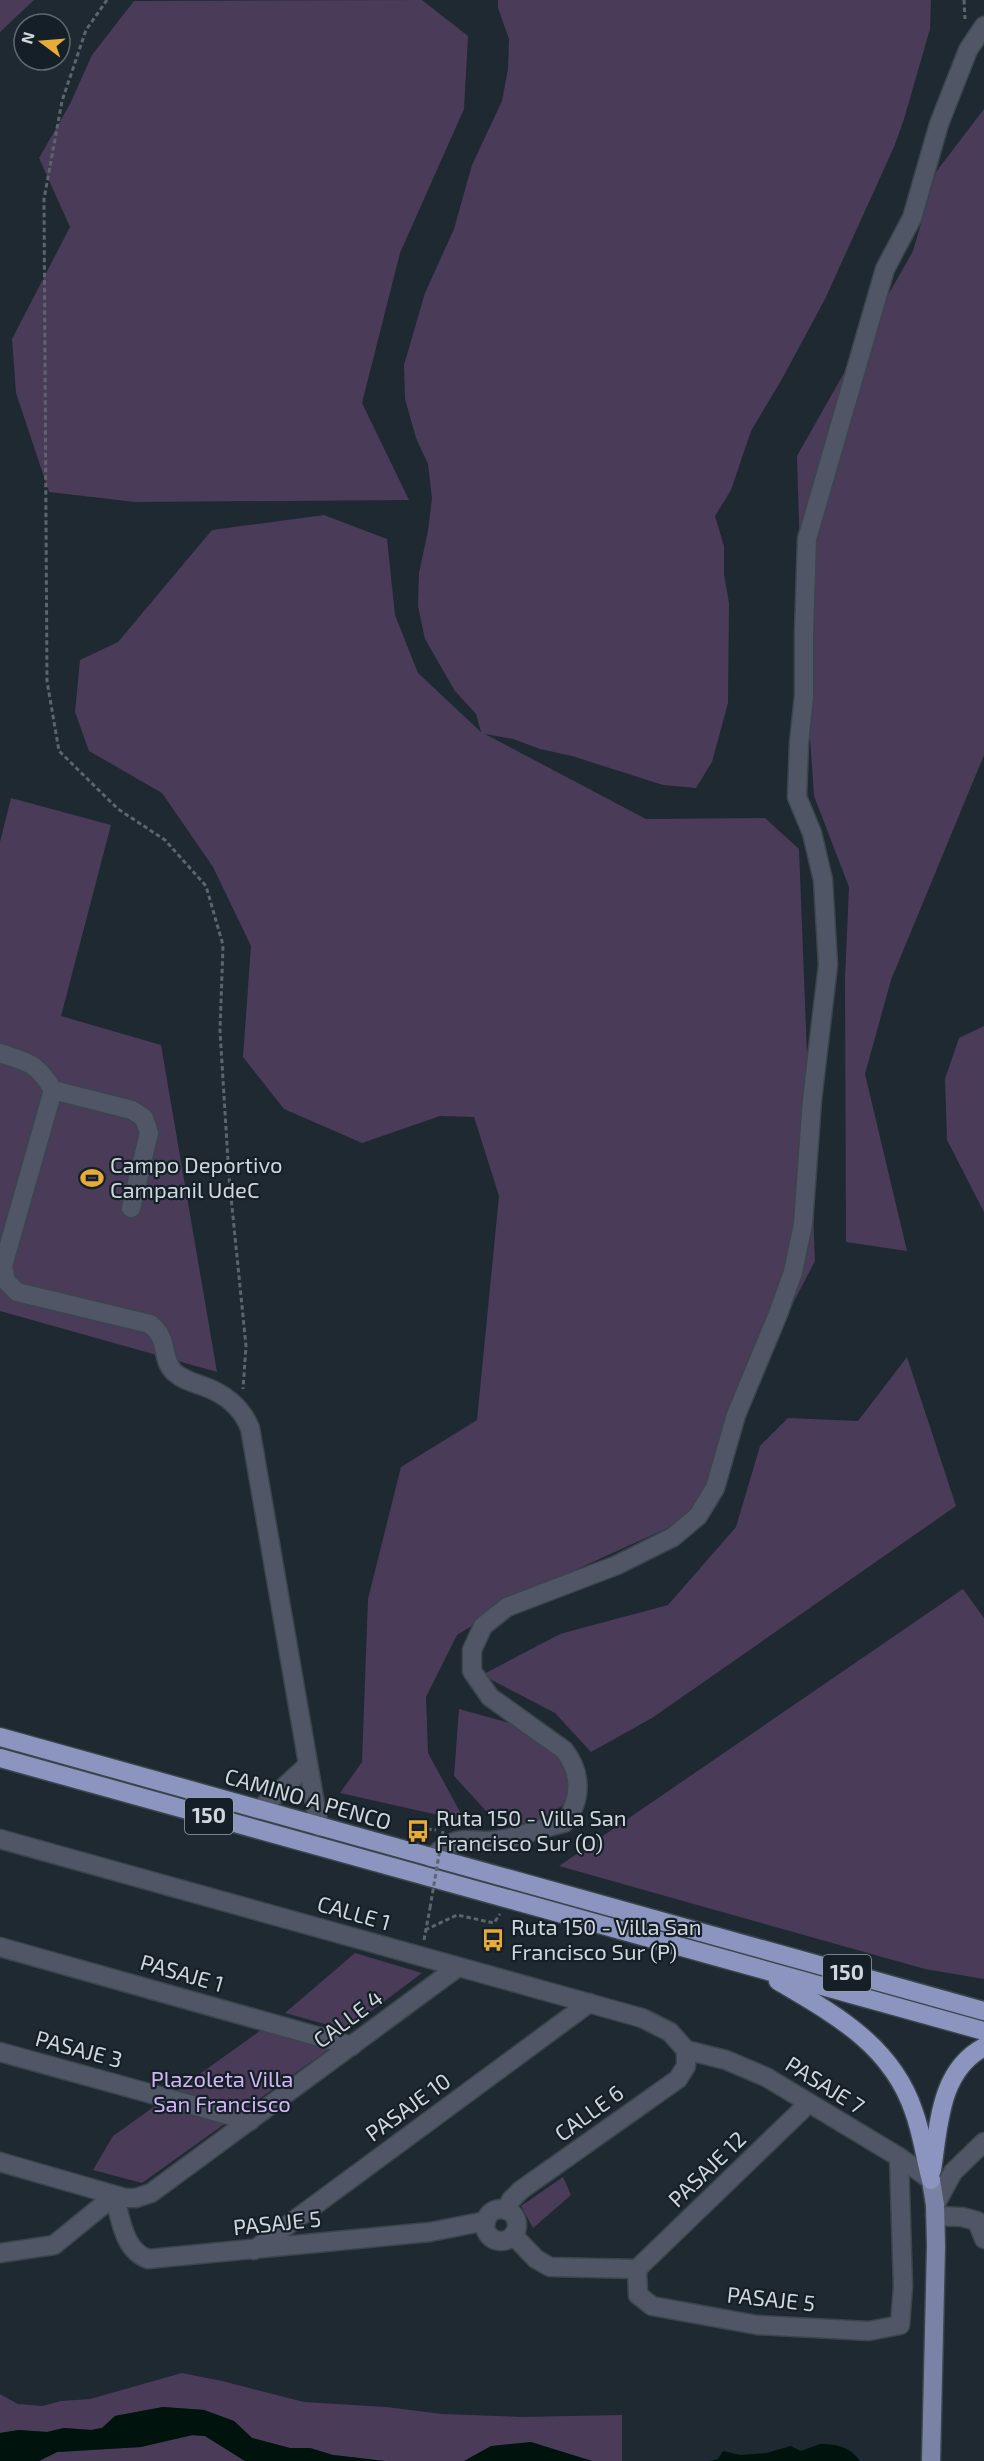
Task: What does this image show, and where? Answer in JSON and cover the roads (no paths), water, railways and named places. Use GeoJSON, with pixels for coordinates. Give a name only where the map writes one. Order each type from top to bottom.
{"type":"FeatureCollection","features":[{"type":"Feature","properties":{"kind":"highway","name":"CAMINO A PENCO"},"geometry":{"type":"LineString","coordinates":[[0,1737],[984,2011]]}},
{"type":"Feature","properties":{"kind":"highway","name":"CAMINO A PENCO"},"geometry":{"type":"LineString","coordinates":[[0,1758],[984,2031]]}},
{"type":"Feature","properties":{"kind":"highway"},"geometry":{"type":"LineString","coordinates":[[756,1968],[837,2016],[875,2048],[891,2068],[914,2112],[931,2180]]}},
{"type":"Feature","properties":{"kind":"highway"},"geometry":{"type":"LineString","coordinates":[[931,2180],[941,2110],[948,2089],[958,2070],[984,2047]]}},
{"type":"Feature","properties":{"kind":"main road"},"geometry":{"type":"LineString","coordinates":[[931,2180],[936,2246],[931,2461]]}},
{"type":"Feature","properties":{"kind":"street"},"geometry":{"type":"LineString","coordinates":[[431,1858],[442,1848],[463,1839],[502,1840],[564,1823],[569,1816],[576,1800],[578,1782],[570,1757],[564,1750],[490,1697],[482,1688],[472,1671],[471,1660],[475,1641],[483,1626],[507,1607],[638,1555],[673,1537],[698,1516],[715,1488],[736,1415],[793,1272],[803,1224],[812,1100],[828,965],[823,880],[812,833],[797,797],[804,696],[807,539],[885,269],[912,218],[939,124],[968,51],[984,26]]}},
{"type":"Feature","properties":{"kind":"street"},"geometry":{"type":"LineString","coordinates":[[0,1053],[27,1062],[41,1071],[53,1090],[132,1110],[144,1118],[149,1133],[131,1208]]}},
{"type":"Feature","properties":{"kind":"street"},"geometry":{"type":"LineString","coordinates":[[53,1090],[3,1266],[6,1281],[17,1292],[150,1324],[160,1332],[172,1370],[185,1380],[225,1396],[242,1412],[250,1428],[319,1827]]}},
{"type":"Feature","properties":{"kind":"street"},"geometry":{"type":"LineString","coordinates":[[259,1810],[308,1765]]}},
{"type":"Feature","properties":{"kind":"street","name":"CALLE 1"},"geometry":{"type":"LineString","coordinates":[[0,1839],[652,2022],[670,2032],[686,2050]]}},
{"type":"Feature","properties":{"kind":"street","name":"PASAJE 1"},"geometry":{"type":"LineString","coordinates":[[0,1947],[352,2046]]}},
{"type":"Feature","properties":{"kind":"street","name":"CALLE 4"},"geometry":{"type":"LineString","coordinates":[[0,2162],[114,2196],[136,2198],[151,2193],[458,1966]]}},
{"type":"Feature","properties":{"kind":"street","name":"PASAJE 10"},"geometry":{"type":"LineString","coordinates":[[254,2250],[589,2003]]}},
{"type":"Feature","properties":{"kind":"street","name":"PASAJE 7"},"geometry":{"type":"LineString","coordinates":[[686,2050],[747,2068],[898,2157],[931,2180]]}},
{"type":"Feature","properties":{"kind":"street","name":"CALLE 6"},"geometry":{"type":"LineString","coordinates":[[486,2221],[491,2212],[506,2210],[511,2200],[521,2190],[678,2079],[686,2066],[686,2050]]}},
{"type":"Feature","properties":{"kind":"street","name":"PASAJE 3"},"geometry":{"type":"LineString","coordinates":[[0,2052],[250,2121]]}},
{"type":"Feature","properties":{"kind":"street","name":"PASAJE 12"},"geometry":{"type":"LineString","coordinates":[[637,2269],[809,2103]]}},
{"type":"Feature","properties":{"kind":"street"},"geometry":{"type":"LineString","coordinates":[[984,2142],[969,2154],[953,2172],[935,2211],[977,2221],[984,2239]]}},
{"type":"Feature","properties":{"kind":"street","name":"PASAJE 5"},"geometry":{"type":"LineString","coordinates":[[637,2269],[638,2295],[652,2306],[757,2325],[869,2331],[900,2325],[903,2287],[898,2157]]}},
{"type":"Feature","properties":{"kind":"street"},"geometry":{"type":"LineString","coordinates":[[0,2253],[54,2245],[114,2196]]}},
{"type":"Feature","properties":{"kind":"street","name":"PASAJE 5"},"geometry":{"type":"LineString","coordinates":[[114,2196],[128,2242],[140,2256],[157,2259],[429,2232],[486,2221]]}},
{"type":"Feature","properties":{"kind":"street"},"geometry":{"type":"LineString","coordinates":[[486,2221],[486,2231],[494,2239],[504,2241],[513,2235],[517,2226],[514,2216],[506,2210]]}},
{"type":"Feature","properties":{"kind":"street"},"geometry":{"type":"LineString","coordinates":[[513,2235],[536,2259],[550,2267],[637,2269]]}},
{"type":"Feature","properties":{"kind":"place","name":"Campo Deportivo Campanil UdeC"},"geometry":{"type":"Point","coordinates":[92,1178]}},
{"type":"Feature","properties":{"kind":"place","name":"Ruta 150 - Villa San Francisco Sur (O)"},"geometry":{"type":"Point","coordinates":[418,1831]}},
{"type":"Feature","properties":{"kind":"place","name":"Ruta 150 - Villa San Francisco Sur (P)"},"geometry":{"type":"Point","coordinates":[493,1940]}},
{"type":"Feature","properties":{"kind":"park label","name":"Plazoleta Villa San Francisco"},"geometry":{"type":"Point","coordinates":[222,2092]}}]}
